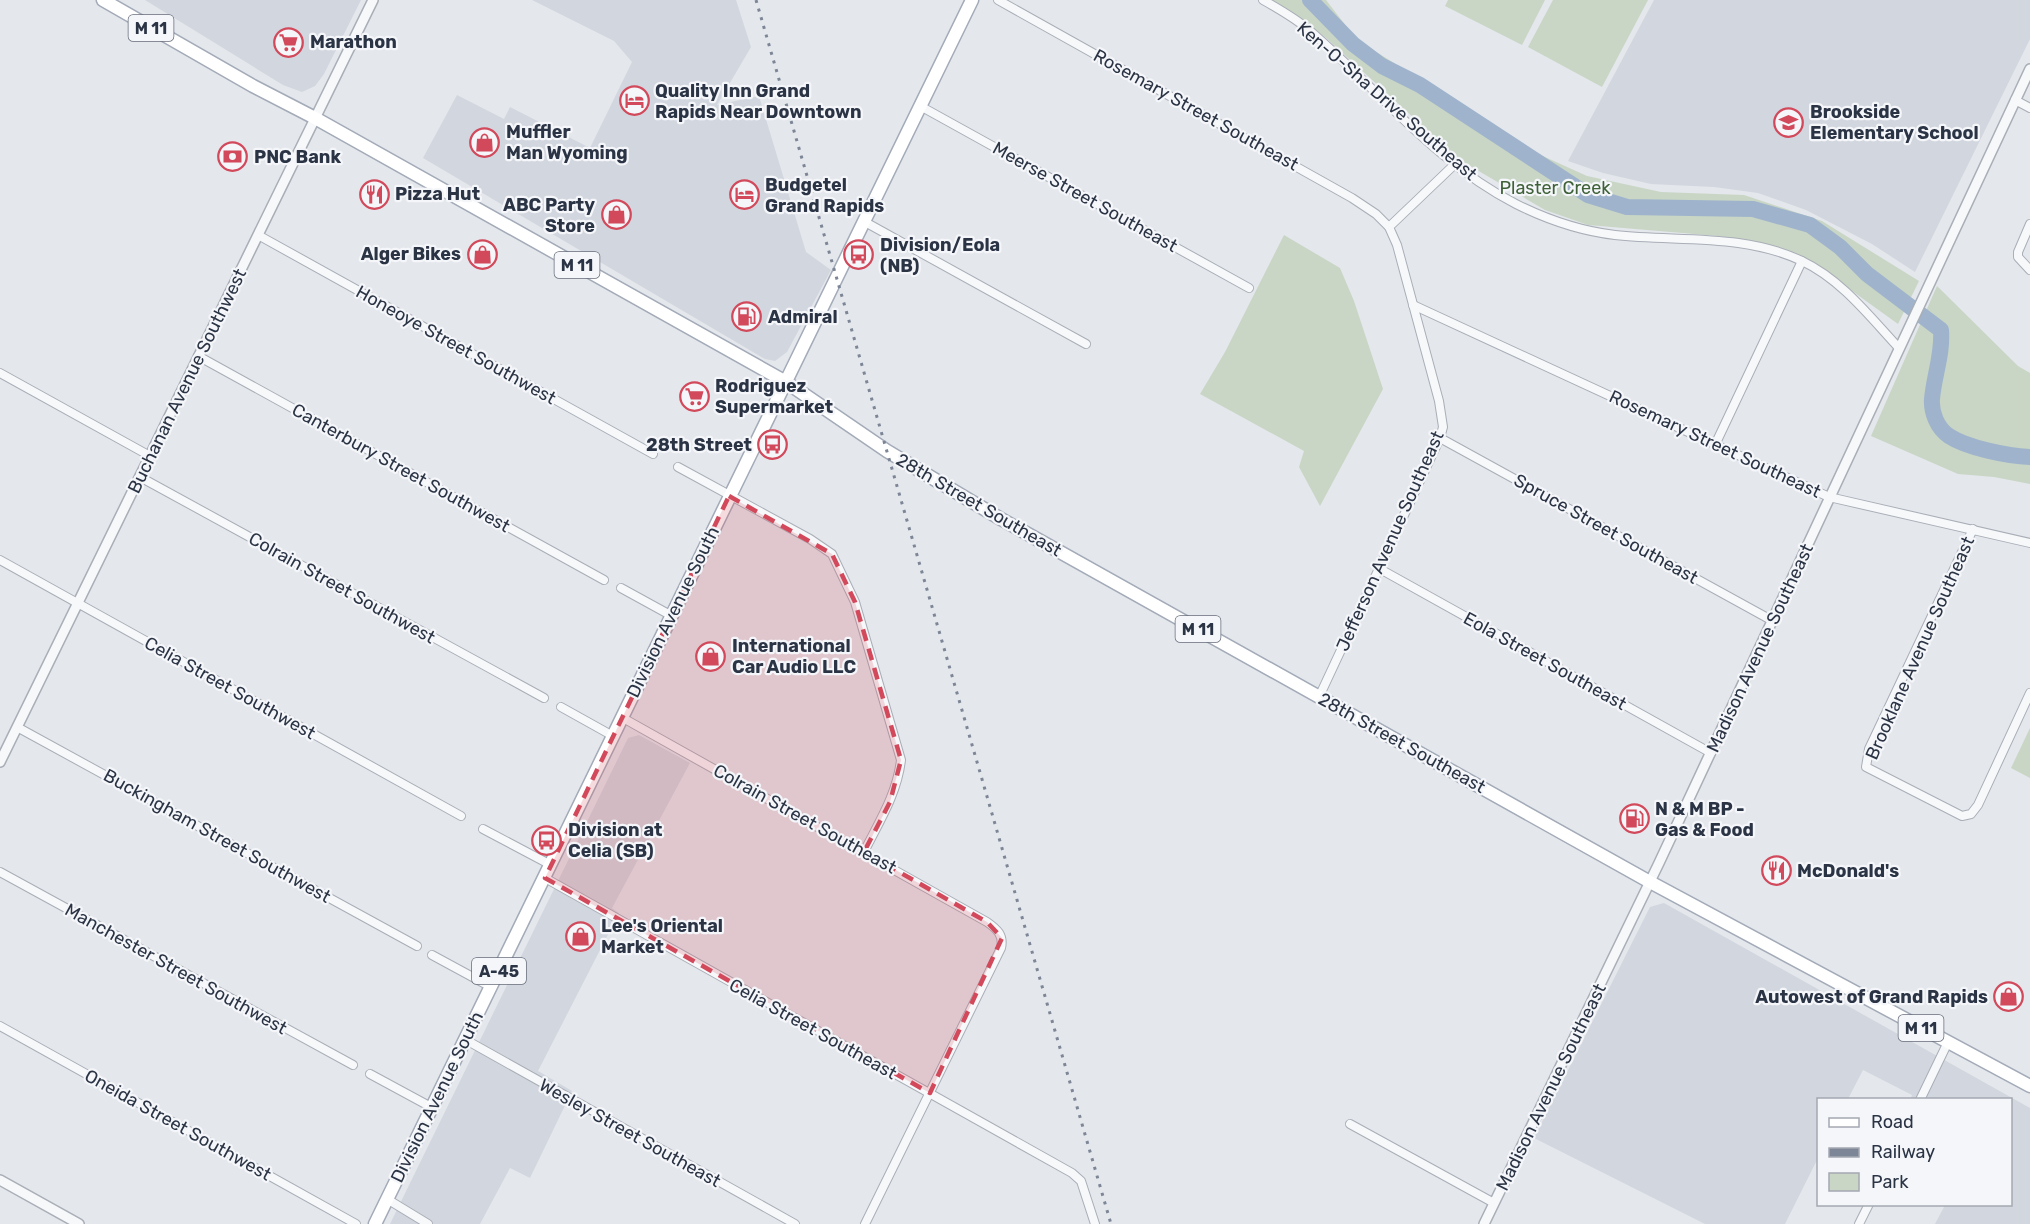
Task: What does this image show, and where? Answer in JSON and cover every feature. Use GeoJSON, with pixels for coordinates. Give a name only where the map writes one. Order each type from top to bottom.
{"type":"FeatureCollection","features":[{"type":"Feature","properties":{"kind":"main road","name":"M 11"},"geometry":{"type":"LineString","coordinates":[[103,0],[253,86],[315,118],[786,382]]}},
{"type":"Feature","properties":{"kind":"main road","name":"Division Avenue South"},"geometry":{"type":"LineString","coordinates":[[375,1224],[972,0]]}},
{"type":"Feature","properties":{"kind":"main road","name":"28th Street Southeast"},"geometry":{"type":"LineString","coordinates":[[786,382],[887,451],[942,485],[1650,882],[2030,1086]]}},
{"type":"Feature","properties":{"kind":"street","name":"Buchanan Avenue Southwest"},"geometry":{"type":"LineString","coordinates":[[0,762],[373,0]]}},
{"type":"Feature","properties":{"kind":"street","name":"Rosemary Street Southeast"},"geometry":{"type":"LineString","coordinates":[[998,0],[1352,198],[1376,214],[1389,227]]}},
{"type":"Feature","properties":{"kind":"street","name":"Ken-O-Sha Drive Southeast"},"geometry":{"type":"LineString","coordinates":[[1263,0],[1308,29],[1455,165],[1515,204],[1576,227],[1613,235],[1735,242],[1765,248],[1802,261],[1852,297],[1899,348]]}},
{"type":"Feature","properties":{"kind":"street","name":"Madison Avenue Southeast"},"geometry":{"type":"LineString","coordinates":[[1484,1224],[1711,753],[2030,69]]}},
{"type":"Feature","properties":{"kind":"street"},"geometry":{"type":"LineString","coordinates":[[2015,100],[2030,108]]}},
{"type":"Feature","properties":{"kind":"street","name":"Meerse Street Southeast"},"geometry":{"type":"LineString","coordinates":[[922,106],[1249,288]]}},
{"type":"Feature","properties":{"kind":"street"},"geometry":{"type":"LineString","coordinates":[[1389,227],[1455,165]]}},
{"type":"Feature","properties":{"kind":"street"},"geometry":{"type":"LineString","coordinates":[[865,222],[1086,344]]}},
{"type":"Feature","properties":{"kind":"street"},"geometry":{"type":"LineString","coordinates":[[2030,224],[2018,252],[2018,257],[2030,270]]}},
{"type":"Feature","properties":{"kind":"street","name":"Jefferson Avenue Southeast"},"geometry":{"type":"LineString","coordinates":[[1319,697],[1380,569],[1443,427],[1439,401],[1397,245],[1389,227]]}},
{"type":"Feature","properties":{"kind":"street","name":"Honeoye Street Southwest"},"geometry":{"type":"LineString","coordinates":[[258,235],[654,454]]}},
{"type":"Feature","properties":{"kind":"street"},"geometry":{"type":"LineString","coordinates":[[1715,445],[1802,261]]}},
{"type":"Feature","properties":{"kind":"street","name":"Rosemary Street Southeast"},"geometry":{"type":"LineString","coordinates":[[1413,305],[1829,497],[2030,543]]}},
{"type":"Feature","properties":{"kind":"street","name":"Canterbury Street Southwest"},"geometry":{"type":"LineString","coordinates":[[198,356],[604,580]]}},
{"type":"Feature","properties":{"kind":"street"},"geometry":{"type":"LineString","coordinates":[[0,373],[150,456]]}},
{"type":"Feature","properties":{"kind":"street","name":"Spruce Street Southeast"},"geometry":{"type":"LineString","coordinates":[[1440,438],[1773,621]]}},
{"type":"Feature","properties":{"kind":"street"},"geometry":{"type":"LineString","coordinates":[[678,468],[810,539],[832,554],[855,602],[901,760],[898,780],[864,852]]}},
{"type":"Feature","properties":{"kind":"street","name":"Colrain Street Southwest"},"geometry":{"type":"LineString","coordinates":[[140,477],[544,698]]}},
{"type":"Feature","properties":{"kind":"street","name":"Brooklane Avenue Southeast"},"geometry":{"type":"LineString","coordinates":[[1973,529],[1869,749],[1866,767],[1962,816],[1971,814],[1978,805],[2030,693]]}},
{"type":"Feature","properties":{"kind":"street","name":"Celia Street Southwest"},"geometry":{"type":"LineString","coordinates":[[0,560],[461,816]]}},
{"type":"Feature","properties":{"kind":"street","name":"Eola Street Southeast"},"geometry":{"type":"LineString","coordinates":[[1380,569],[1711,753]]}},
{"type":"Feature","properties":{"kind":"street"},"geometry":{"type":"LineString","coordinates":[[621,588],[672,616]]}},
{"type":"Feature","properties":{"kind":"street"},"geometry":{"type":"LineString","coordinates":[[561,707],[613,736]]}},
{"type":"Feature","properties":{"kind":"street","name":"Colrain Street Southeast"},"geometry":{"type":"LineString","coordinates":[[622,717],[996,928],[1002,938],[1001,948],[930,1093]]}},
{"type":"Feature","properties":{"kind":"street","name":"Buckingham Street Southwest"},"geometry":{"type":"LineString","coordinates":[[17,727],[417,946]]}},
{"type":"Feature","properties":{"kind":"street"},"geometry":{"type":"LineString","coordinates":[[483,829],[551,865]]}},
{"type":"Feature","properties":{"kind":"street","name":"Manchester Street Southwest"},"geometry":{"type":"LineString","coordinates":[[0,872],[353,1065]]}},
{"type":"Feature","properties":{"kind":"street","name":"Celia Street Southeast"},"geometry":{"type":"LineString","coordinates":[[544,878],[1072,1173],[1081,1182],[1095,1224]]}},
{"type":"Feature","properties":{"kind":"street"},"geometry":{"type":"LineString","coordinates":[[432,955],[491,987]]}},
{"type":"Feature","properties":{"kind":"street","name":"Oneida Street Southwest"},"geometry":{"type":"LineString","coordinates":[[0,1026],[356,1224]]}},
{"type":"Feature","properties":{"kind":"street","name":"Wesley Street Southeast"},"geometry":{"type":"LineString","coordinates":[[466,1040],[795,1224]]}},
{"type":"Feature","properties":{"kind":"street"},"geometry":{"type":"LineString","coordinates":[[1921,1098],[1948,1042]]}},
{"type":"Feature","properties":{"kind":"street"},"geometry":{"type":"LineString","coordinates":[[370,1074],[431,1107]]}},
{"type":"Feature","properties":{"kind":"street"},"geometry":{"type":"LineString","coordinates":[[865,1224],[930,1093]]}},
{"type":"Feature","properties":{"kind":"street"},"geometry":{"type":"LineString","coordinates":[[1350,1124],[1494,1203]]}},
{"type":"Feature","properties":{"kind":"street"},"geometry":{"type":"LineString","coordinates":[[0,1180],[79,1224]]}},
{"type":"Feature","properties":{"kind":"street"},"geometry":{"type":"LineString","coordinates":[[387,1199],[428,1224]]}},
{"type":"Feature","properties":{"kind":"street"},"geometry":{"type":"LineString","coordinates":[[1859,1224],[1868,1206]]}},
{"type":"Feature","properties":{"kind":"highlighted area"},"geometry":{"type":"Polygon","coordinates":[[[729,496],[832,554],[855,602],[901,760],[890,802],[864,852],[987,922],[1002,938],[930,1093],[545,878],[729,496]]]}},
{"type":"Feature","properties":{"kind":"shaded area"},"geometry":{"type":"Polygon","coordinates":[[[145,0],[361,0],[324,74],[315,86],[302,92],[283,85],[145,0]]]}},
{"type":"Feature","properties":{"kind":"shaded area"},"geometry":{"type":"Polygon","coordinates":[[[532,0],[736,0],[751,47],[717,105],[759,96],[806,252],[831,270],[787,352],[775,361],[765,359],[423,158],[457,95],[504,119],[510,107],[590,148],[632,62],[614,41],[532,0]]]}},
{"type":"Feature","properties":{"kind":"shaded area","name":"Brookside Elementary School"},"geometry":{"type":"Polygon","coordinates":[[[1654,0],[2030,0],[2030,39],[1915,272],[1872,244],[1806,210],[1758,193],[1714,187],[1651,184],[1603,173],[1568,161],[1654,0]]]}},
{"type":"Feature","properties":{"kind":"shaded area"},"geometry":{"type":"Polygon","coordinates":[[[639,735],[690,763],[612,908],[619,913],[538,1071],[572,1091],[530,1178],[510,1168],[480,1224],[390,1224],[628,738],[639,735]]]}},
{"type":"Feature","properties":{"kind":"shaded area"},"geometry":{"type":"Polygon","coordinates":[[[1664,903],[2030,1108],[2030,1224],[1935,1224],[1944,1206],[2012,1206],[2012,1098],[1911,1098],[1912,1095],[1863,1070],[1849,1098],[1817,1098],[1817,1160],[1785,1224],[1705,1224],[1534,1138],[1650,907],[1664,903]]]}},
{"type":"Feature","properties":{"kind":"green space","name":"Plaster Creek"},"geometry":{"type":"Polygon","coordinates":[[[1271,0],[1326,0],[1357,40],[1525,148],[1587,176],[1661,192],[1744,195],[1822,221],[1919,281],[1898,324],[1823,270],[1799,256],[1754,241],[1588,225],[1545,210],[1460,160],[1326,38],[1293,13],[1271,0]]]}},
{"type":"Feature","properties":{"kind":"green space"},"geometry":{"type":"Polygon","coordinates":[[[1448,0],[1545,0],[1522,45],[1445,6],[1448,0]]]}},
{"type":"Feature","properties":{"kind":"green space"},"geometry":{"type":"Polygon","coordinates":[[[1553,0],[1648,0],[1602,87],[1528,47],[1553,0]]]}},
{"type":"Feature","properties":{"kind":"green space"},"geometry":{"type":"Polygon","coordinates":[[[1284,235],[1340,268],[1354,301],[1383,389],[1320,506],[1299,467],[1304,451],[1200,394],[1225,352],[1284,235]]]}},
{"type":"Feature","properties":{"kind":"green space"},"geometry":{"type":"Polygon","coordinates":[[[1937,286],[2018,366],[2030,373],[2030,484],[1994,477],[1958,474],[1871,436],[1937,286]]]}},
{"type":"Feature","properties":{"kind":"green space"},"geometry":{"type":"Polygon","coordinates":[[[2030,728],[2030,778],[2011,768],[2030,728]]]}},
{"type":"Feature","properties":{"kind":"waterway","name":"Plaster Creek"},"geometry":{"type":"LineString","coordinates":[[1310,0],[1353,44],[1382,66],[1420,85],[1588,195],[1627,207],[1753,209],[1810,225],[1840,247],[1867,274],[1941,330],[1941,348],[1932,404],[1941,429],[1949,436],[1977,448],[2030,457]]}},
{"type":"Feature","properties":{"kind":"railway"},"geometry":{"type":"LineString","coordinates":[[756,0],[1111,1224]]}},
{"type":"Feature","properties":{"kind":"place","name":"Marathon"},"geometry":{"type":"Point","coordinates":[289,42]}},
{"type":"Feature","properties":{"kind":"place","name":"Quality Inn Grand Rapids Near Downtown"},"geometry":{"type":"Point","coordinates":[634,101]}},
{"type":"Feature","properties":{"kind":"place","name":"Brookside Elementary School"},"geometry":{"type":"Point","coordinates":[1789,122]}},
{"type":"Feature","properties":{"kind":"place","name":"Muffler Man Wyoming"},"geometry":{"type":"Point","coordinates":[485,142]}},
{"type":"Feature","properties":{"kind":"place","name":"PNC Bank"},"geometry":{"type":"Point","coordinates":[233,157]}},
{"type":"Feature","properties":{"kind":"place","name":"Pizza Hut"},"geometry":{"type":"Point","coordinates":[374,194]}},
{"type":"Feature","properties":{"kind":"place","name":"Budgetel Grand Rapids"},"geometry":{"type":"Point","coordinates":[744,195]}},
{"type":"Feature","properties":{"kind":"place","name":"ABC Party Store"},"geometry":{"type":"Point","coordinates":[616,215]}},
{"type":"Feature","properties":{"kind":"place","name":"Alger Bikes"},"geometry":{"type":"Point","coordinates":[482,254]}},
{"type":"Feature","properties":{"kind":"place","name":"Division/Eola (NB)"},"geometry":{"type":"Point","coordinates":[859,255]}},
{"type":"Feature","properties":{"kind":"place","name":"Admiral"},"geometry":{"type":"Point","coordinates":[747,317]}},
{"type":"Feature","properties":{"kind":"place","name":"Rodriguez Supermarket"},"geometry":{"type":"Point","coordinates":[694,396]}},
{"type":"Feature","properties":{"kind":"place","name":"28th Street"},"geometry":{"type":"Point","coordinates":[773,445]}},
{"type":"Feature","properties":{"kind":"place","name":"International Car Audio LLC"},"geometry":{"type":"Point","coordinates":[711,656]}},
{"type":"Feature","properties":{"kind":"place","name":"N & M BP - Gas & Food"},"geometry":{"type":"Point","coordinates":[1634,819]}},
{"type":"Feature","properties":{"kind":"place","name":"Division at Celia (SB)"},"geometry":{"type":"Point","coordinates":[547,840]}},
{"type":"Feature","properties":{"kind":"place","name":"McDonald's"},"geometry":{"type":"Point","coordinates":[1776,871]}},
{"type":"Feature","properties":{"kind":"place","name":"Lee's Oriental Market"},"geometry":{"type":"Point","coordinates":[580,936]}},
{"type":"Feature","properties":{"kind":"place","name":"Autowest of Grand Rapids"},"geometry":{"type":"Point","coordinates":[2009,997]}}]}
